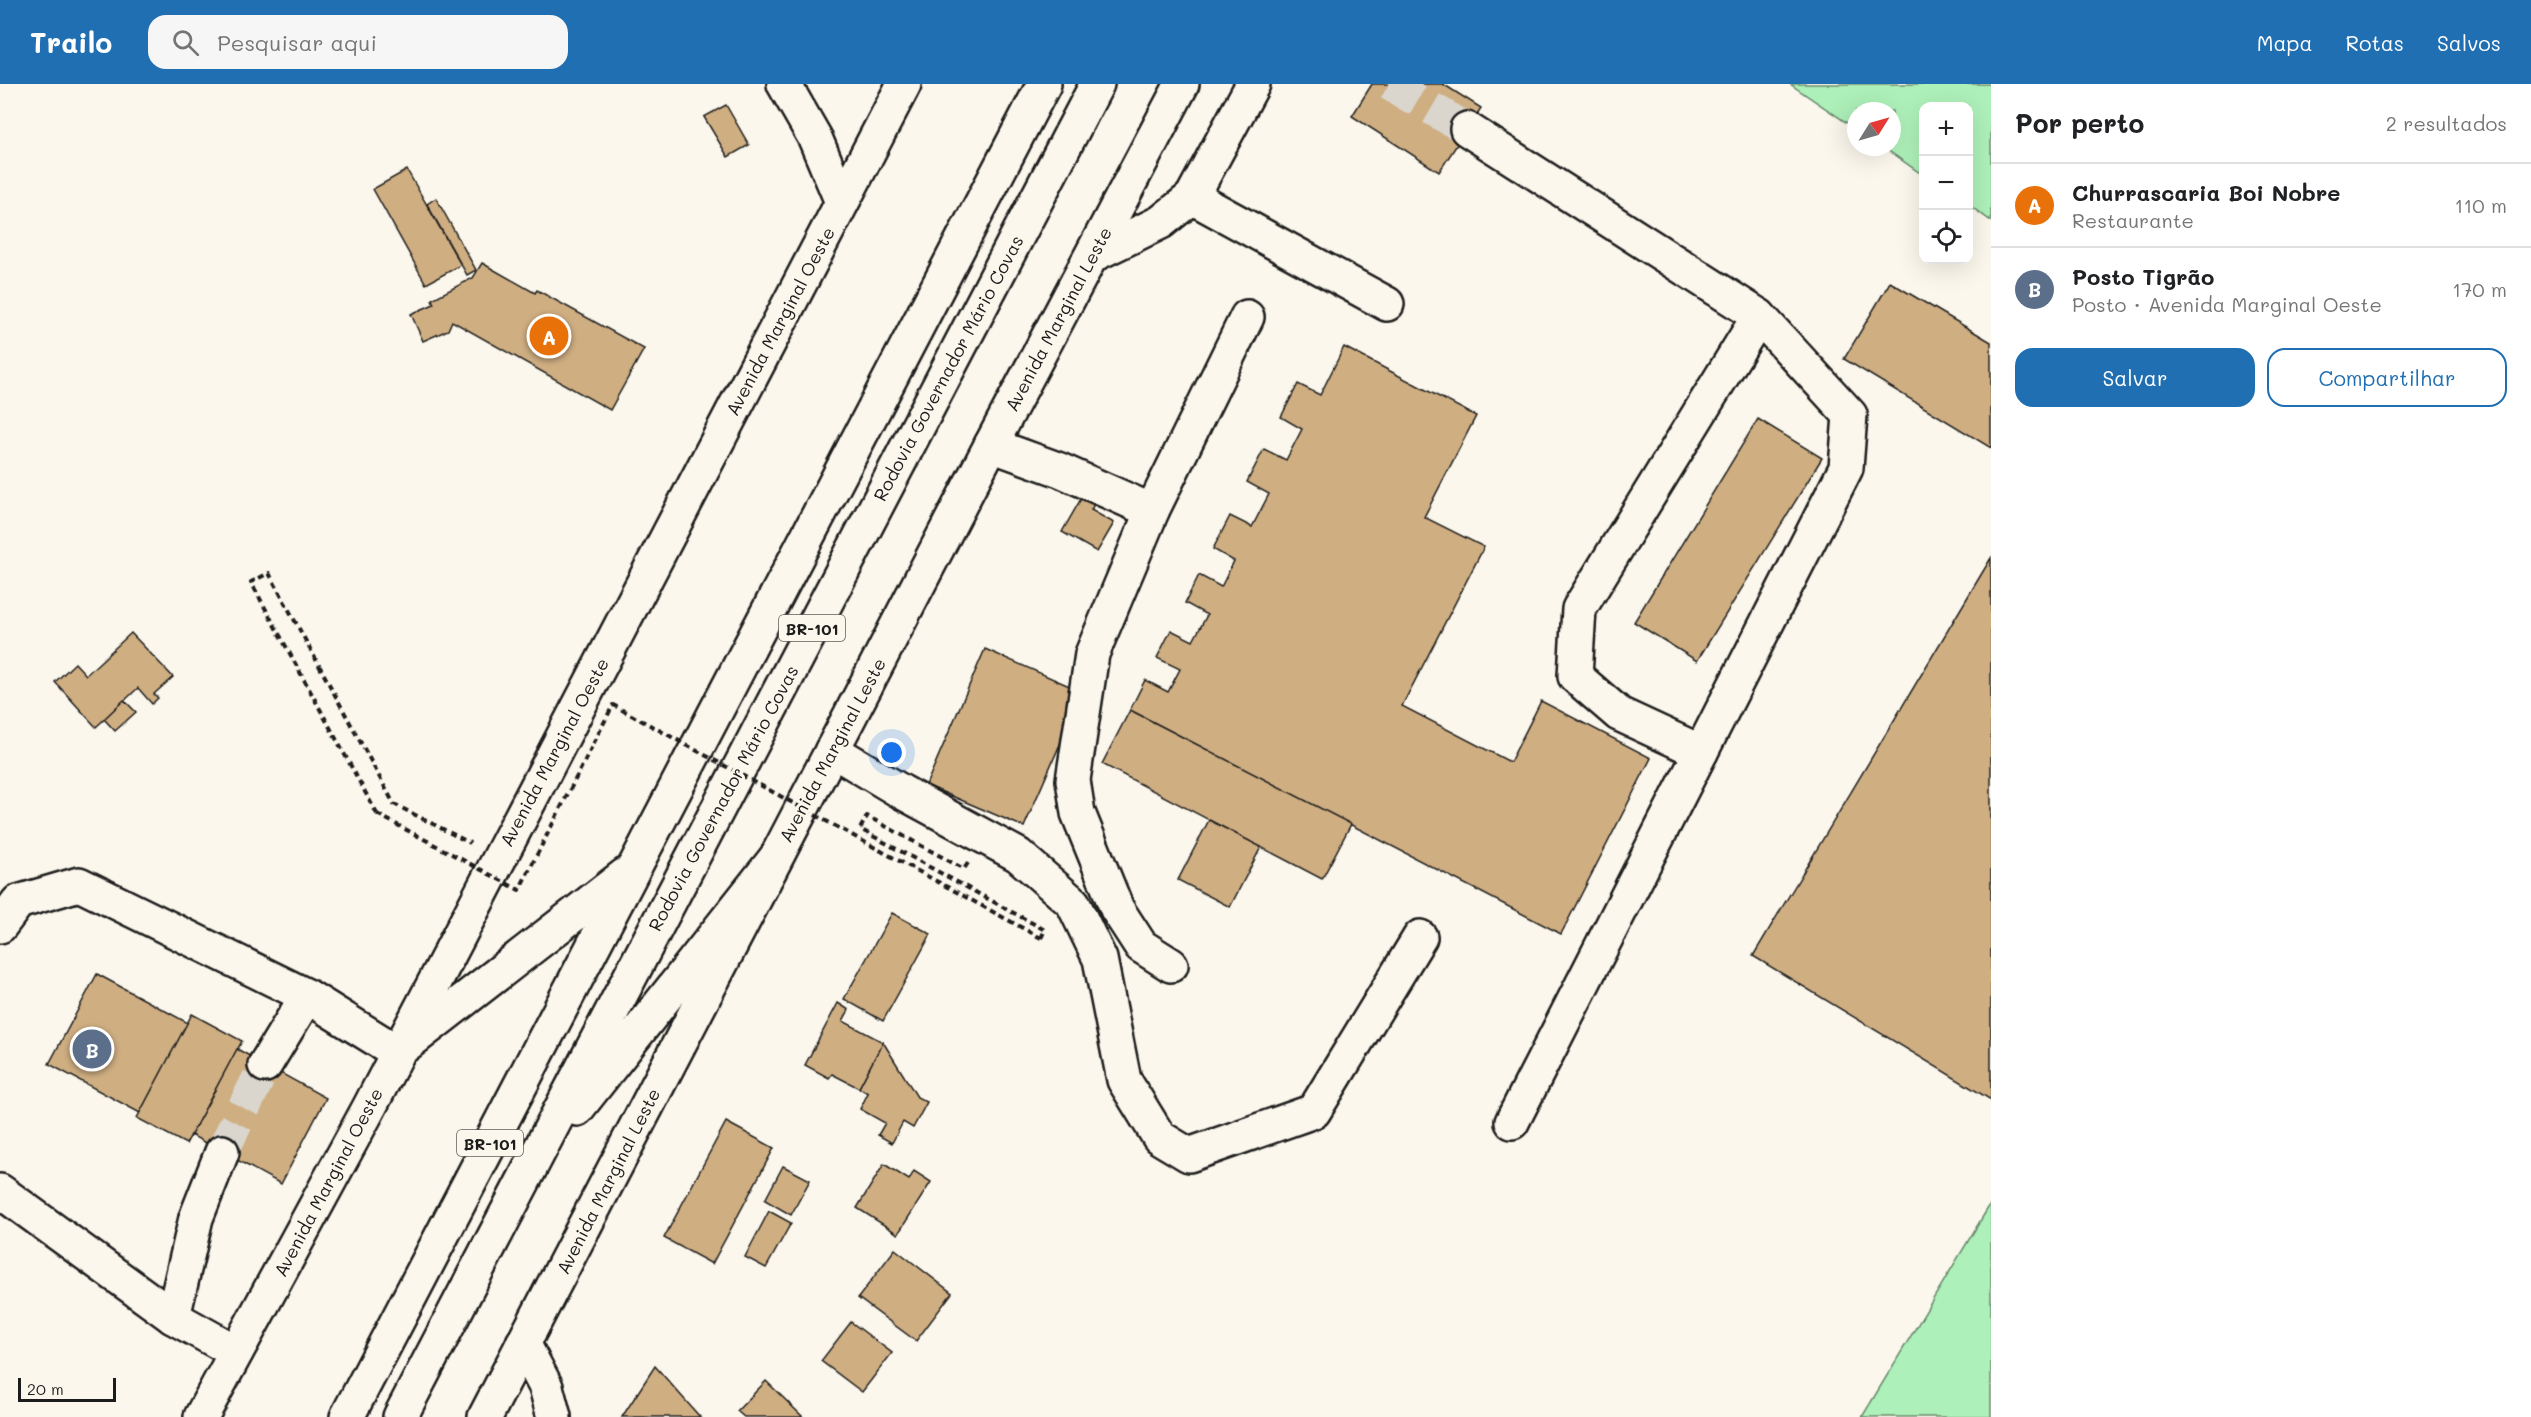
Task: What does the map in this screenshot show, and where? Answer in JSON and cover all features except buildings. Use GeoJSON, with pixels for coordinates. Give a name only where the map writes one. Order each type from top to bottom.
{"type":"FeatureCollection","features":[{"type":"Feature","properties":{"kind":"main road"},"geometry":{"type":"LineString","coordinates":[[784,84],[814,138],[842,202]]}},
{"type":"Feature","properties":{"kind":"main road","name":"Avenida Marginal Oeste"},"geometry":{"type":"LineString","coordinates":[[201,1417],[369,1108],[904,84]]}},
{"type":"Feature","properties":{"kind":"main road","name":"BR-101"},"geometry":{"type":"LineString","coordinates":[[347,1417],[1044,84]]}},
{"type":"Feature","properties":{"kind":"main road","name":"Rodovia Governador Mário Covas"},"geometry":{"type":"LineString","coordinates":[[400,1417],[1097,84]]}},
{"type":"Feature","properties":{"kind":"main road","name":"Avenida Marginal Leste"},"geometry":{"type":"LineString","coordinates":[[485,1417],[990,445],[1182,84]]}},
{"type":"Feature","properties":{"kind":"main road"},"geometry":{"type":"LineString","coordinates":[[1093,255],[1161,222],[1192,197],[1252,84]]}},
{"type":"Feature","properties":{"kind":"main road"},"geometry":{"type":"LineString","coordinates":[[1467,129],[1759,316],[1850,415],[1846,468],[1512,1122]]}},
{"type":"Feature","properties":{"kind":"main road"},"geometry":{"type":"LineString","coordinates":[[1192,197],[1387,304]]}},
{"type":"Feature","properties":{"kind":"main road"},"geometry":{"type":"LineString","coordinates":[[1701,752],[1619,714],[1575,676],[1579,609],[1759,316]]}},
{"type":"Feature","properties":{"kind":"main road"},"geometry":{"type":"LineString","coordinates":[[1171,965],[1141,946],[1117,909],[1078,813],[1073,780],[1092,654],[1152,511],[1248,317]]}},
{"type":"Feature","properties":{"kind":"main road"},"geometry":{"type":"LineString","coordinates":[[990,445],[1060,470],[1152,511]]}},
{"type":"Feature","properties":{"kind":"main road"},"geometry":{"type":"LineString","coordinates":[[832,750],[1018,855],[1073,903],[1100,959],[1124,1080],[1159,1137],[1189,1155],[1314,1111],[1420,938]]}},
{"type":"Feature","properties":{"kind":"main road"},"geometry":{"type":"LineString","coordinates":[[528,1172],[775,859]]}},
{"type":"Feature","properties":{"kind":"main road"},"geometry":{"type":"LineString","coordinates":[[0,926],[18,902],[80,884],[307,996],[397,1052],[634,869]]}},
{"type":"Feature","properties":{"kind":"main road"},"geometry":{"type":"LineString","coordinates":[[265,1065],[307,996]]}},
{"type":"Feature","properties":{"kind":"main road"},"geometry":{"type":"LineString","coordinates":[[173,1317],[196,1218],[222,1152]]}},
{"type":"Feature","properties":{"kind":"main road"},"geometry":{"type":"LineString","coordinates":[[0,1191],[173,1317],[236,1352]]}},
{"type":"Feature","properties":{"kind":"main road"},"geometry":{"type":"LineString","coordinates":[[524,1343],[546,1387],[554,1417]]}},
{"type":"Feature","properties":{"kind":"path"},"geometry":{"type":"LineString","coordinates":[[499,858],[394,804],[269,573],[251,582],[377,814],[519,890],[614,705],[1041,938],[1045,930],[860,829],[867,816],[964,869],[982,836]]}},
{"type":"Feature","properties":{"kind":"green space"},"geometry":{"type":"Polygon","coordinates":[[[1790,84],[1991,84],[1991,221],[1973,208],[1973,102],[1919,102],[1919,172],[1896,156],[1901,156],[1901,102],[1847,102],[1847,123],[1790,84]]]}},
{"type":"Feature","properties":{"kind":"green space"},"geometry":{"type":"Polygon","coordinates":[[[1991,1203],[1991,1417],[1862,1417],[1991,1203]]]}},
{"type":"Feature","properties":{"kind":"tunnel"},"geometry":{"type":"LineString","coordinates":[[1389,84],[1467,129]]}},
{"type":"Feature","properties":{"kind":"tunnel"},"geometry":{"type":"LineString","coordinates":[[222,1152],[265,1065]]}},
{"type":"Feature","properties":{"kind":"place","name":"Churrascaria Boi Nobre"},"geometry":{"type":"Point","coordinates":[549,336]}},
{"type":"Feature","properties":{"kind":"place","name":"Posto Tigrão"},"geometry":{"type":"Point","coordinates":[92,1049]}}]}
